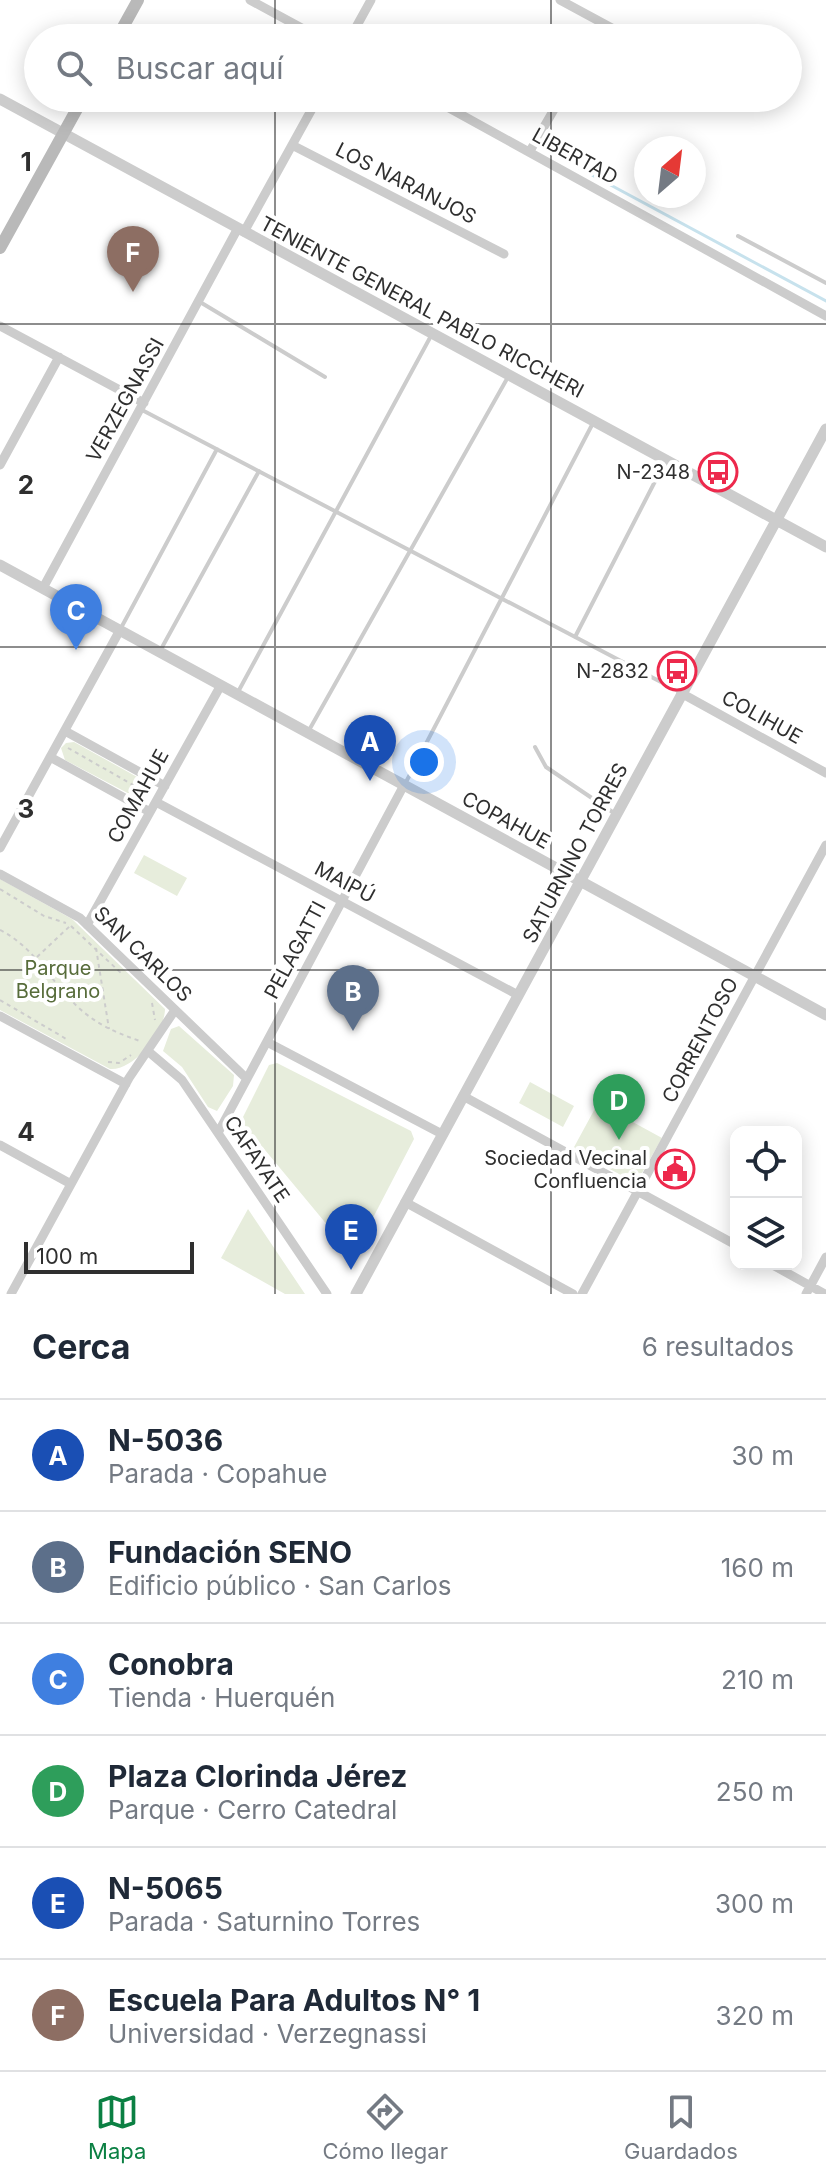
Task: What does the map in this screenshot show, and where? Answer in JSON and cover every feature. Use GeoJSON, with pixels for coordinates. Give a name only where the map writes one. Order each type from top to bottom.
{"type":"FeatureCollection","features":[{"type":"Feature","properties":{"kind":"main road"},"geometry":{"type":"LineString","coordinates":[[125,24],[138,0]]}},
{"type":"Feature","properties":{"kind":"main road"},"geometry":{"type":"LineString","coordinates":[[0,248],[75,112]]}},
{"type":"Feature","properties":{"kind":"street"},"geometry":{"type":"LineString","coordinates":[[250,0],[294,24]]}},
{"type":"Feature","properties":{"kind":"street"},"geometry":{"type":"LineString","coordinates":[[358,24],[371,0]]}},
{"type":"Feature","properties":{"kind":"street"},"geometry":{"type":"LineString","coordinates":[[560,0],[604,24]]}},
{"type":"Feature","properties":{"kind":"street","name":"TENIENTE GENERAL PABLO RICCHERI"},"geometry":{"type":"LineString","coordinates":[[0,99],[826,547]]}},
{"type":"Feature","properties":{"kind":"street","name":"VERZEGNASSI"},"geometry":{"type":"LineString","coordinates":[[43,588],[199,301],[310,112]]}},
{"type":"Feature","properties":{"kind":"street","name":"LIBERTAD"},"geometry":{"type":"LineString","coordinates":[[457,112],[826,316]]}},
{"type":"Feature","properties":{"kind":"street"},"geometry":{"type":"LineString","coordinates":[[530,151],[553,112]]}},
{"type":"Feature","properties":{"kind":"street","name":"LOS NARANJOS"},"geometry":{"type":"LineString","coordinates":[[292,145],[504,254]]}},
{"type":"Feature","properties":{"kind":"street"},"geometry":{"type":"LineString","coordinates":[[0,326],[142,406]]}},
{"type":"Feature","properties":{"kind":"street"},"geometry":{"type":"LineString","coordinates":[[0,465],[59,357]]}},
{"type":"Feature","properties":{"kind":"street","name":"SATURNINO TORRES"},"geometry":{"type":"LineString","coordinates":[[356,1294],[826,429]]}},
{"type":"Feature","properties":{"kind":"street","name":"COPAHUE"},"geometry":{"type":"LineString","coordinates":[[0,565],[826,1015]]}},
{"type":"Feature","properties":{"kind":"street"},"geometry":{"type":"LineString","coordinates":[[0,848],[120,630]]}},
{"type":"Feature","properties":{"kind":"street","name":"COMAHUE"},"geometry":{"type":"LineString","coordinates":[[87,925],[150,812],[153,798],[165,786],[221,685]]}},
{"type":"Feature","properties":{"kind":"street","name":"COLIHUE"},"geometry":{"type":"LineString","coordinates":[[681,693],[826,773]]}},
{"type":"Feature","properties":{"kind":"street"},"geometry":{"type":"LineString","coordinates":[[65,731],[165,786]]}},
{"type":"Feature","properties":{"kind":"street"},"geometry":{"type":"LineString","coordinates":[[50,757],[150,812]]}},
{"type":"Feature","properties":{"kind":"street","name":"PELAGATTI"},"geometry":{"type":"LineString","coordinates":[[218,1133],[404,785]]}},
{"type":"Feature","properties":{"kind":"street","name":"MAIPÚ"},"geometry":{"type":"LineString","coordinates":[[153,798],[518,995]]}},
{"type":"Feature","properties":{"kind":"street","name":"CORRENTOSO"},"geometry":{"type":"LineString","coordinates":[[582,1294],[826,845]]}},
{"type":"Feature","properties":{"kind":"street","name":"SAN CARLOS"},"geometry":{"type":"LineString","coordinates":[[0,874],[87,925],[247,1079]]}},
{"type":"Feature","properties":{"kind":"street"},"geometry":{"type":"LineString","coordinates":[[11,1294],[126,1084],[175,1010]]}},
{"type":"Feature","properties":{"kind":"street"},"geometry":{"type":"LineString","coordinates":[[0,1016],[126,1084]]}},
{"type":"Feature","properties":{"kind":"street"},"geometry":{"type":"LineString","coordinates":[[267,1042],[442,1134]]}},
{"type":"Feature","properties":{"kind":"street","name":"CAFAYATE"},"geometry":{"type":"LineString","coordinates":[[149,1052],[178,1076],[327,1294]]}},
{"type":"Feature","properties":{"kind":"street"},"geometry":{"type":"LineString","coordinates":[[463,1096],[730,1242]]}},
{"type":"Feature","properties":{"kind":"street"},"geometry":{"type":"LineString","coordinates":[[0,1145],[71,1184]]}},
{"type":"Feature","properties":{"kind":"street"},"geometry":{"type":"LineString","coordinates":[[405,1202],[573,1294]]}},
{"type":"Feature","properties":{"kind":"street"},"geometry":{"type":"LineString","coordinates":[[808,1290],[826,1257]]}},
{"type":"Feature","properties":{"kind":"street"},"geometry":{"type":"LineString","coordinates":[[780,1270],[808,1290],[825,1294]]}},
{"type":"Feature","properties":{"kind":"lane"},"geometry":{"type":"LineString","coordinates":[[738,236],[826,283]]}},
{"type":"Feature","properties":{"kind":"lane"},"geometry":{"type":"LineString","coordinates":[[199,301],[325,377]]}},
{"type":"Feature","properties":{"kind":"lane"},"geometry":{"type":"LineString","coordinates":[[237,694],[432,334]]}},
{"type":"Feature","properties":{"kind":"lane"},"geometry":{"type":"LineString","coordinates":[[308,732],[510,375]]}},
{"type":"Feature","properties":{"kind":"lane"},"geometry":{"type":"LineString","coordinates":[[142,406],[217,449],[681,693]]}},
{"type":"Feature","properties":{"kind":"lane"},"geometry":{"type":"LineString","coordinates":[[404,785],[594,421]]}},
{"type":"Feature","properties":{"kind":"lane"},"geometry":{"type":"LineString","coordinates":[[120,630],[217,449]]}},
{"type":"Feature","properties":{"kind":"lane"},"geometry":{"type":"LineString","coordinates":[[575,637],[666,460]]}},
{"type":"Feature","properties":{"kind":"lane"},"geometry":{"type":"LineString","coordinates":[[160,652],[259,471]]}},
{"type":"Feature","properties":{"kind":"lane"},"geometry":{"type":"LineString","coordinates":[[535,747],[546,767],[616,814]]}},
{"type":"Feature","properties":{"kind":"path"},"geometry":{"type":"LineString","coordinates":[[63,745],[153,798]]}},
{"type":"Feature","properties":{"kind":"path"},"geometry":{"type":"LineString","coordinates":[[0,889],[44,916],[71,925],[129,981]]}},
{"type":"Feature","properties":{"kind":"path"},"geometry":{"type":"LineString","coordinates":[[36,957],[71,925]]}},
{"type":"Feature","properties":{"kind":"path"},"geometry":{"type":"LineString","coordinates":[[0,930],[36,957],[73,1003],[110,1031],[141,1041]]}},
{"type":"Feature","properties":{"kind":"path"},"geometry":{"type":"LineString","coordinates":[[95,949],[110,1031]]}},
{"type":"Feature","properties":{"kind":"path"},"geometry":{"type":"LineString","coordinates":[[0,1000],[72,1043]]}},
{"type":"Feature","properties":{"kind":"path"},"geometry":{"type":"LineString","coordinates":[[151,1002],[157,1012],[153,1024]]}},
{"type":"Feature","properties":{"kind":"path"},"geometry":{"type":"LineString","coordinates":[[104,1061],[115,1063],[126,1059],[146,1034]]}},
{"type":"Feature","properties":{"kind":"green space"},"geometry":{"type":"Polygon","coordinates":[[[74,742],[148,783],[150,794],[139,799],[65,760],[61,748],[66,743],[74,742]]]}},
{"type":"Feature","properties":{"kind":"green space"},"geometry":{"type":"Polygon","coordinates":[[[144,855],[187,878],[177,896],[134,873],[144,855]]]}},
{"type":"Feature","properties":{"kind":"green space","name":"Parque Belgrano"},"geometry":{"type":"Polygon","coordinates":[[[0,879],[72,919],[165,1009],[154,1038],[129,1064],[110,1069],[0,1010],[0,879]]]}},
{"type":"Feature","properties":{"kind":"green space"},"geometry":{"type":"Polygon","coordinates":[[[179,1026],[234,1075],[233,1086],[217,1111],[208,1107],[182,1067],[163,1051],[171,1029],[179,1026]]]}},
{"type":"Feature","properties":{"kind":"green space"},"geometry":{"type":"Polygon","coordinates":[[[277,1063],[411,1131],[414,1139],[353,1256],[241,1121],[269,1065],[277,1063]]]}},
{"type":"Feature","properties":{"kind":"green space"},"geometry":{"type":"Polygon","coordinates":[[[530,1082],[574,1106],[563,1127],[519,1103],[530,1082]]]}},
{"type":"Feature","properties":{"kind":"green space"},"geometry":{"type":"Polygon","coordinates":[[[598,1103],[662,1138],[638,1180],[630,1180],[573,1149],[598,1103]]]}},
{"type":"Feature","properties":{"kind":"green space"},"geometry":{"type":"Polygon","coordinates":[[[248,1209],[305,1294],[285,1294],[221,1258],[248,1209]]]}},
{"type":"Feature","properties":{"kind":"waterway"},"geometry":{"type":"LineString","coordinates":[[579,168],[826,301]]}},
{"type":"Feature","properties":{"kind":"place","name":"Escuela Para Adultos N° 1"},"geometry":{"type":"Point","coordinates":[133,292]}},
{"type":"Feature","properties":{"kind":"place","name":"N-2348"},"geometry":{"type":"Point","coordinates":[718,472]}},
{"type":"Feature","properties":{"kind":"place","name":"Conobra"},"geometry":{"type":"Point","coordinates":[76,650]}},
{"type":"Feature","properties":{"kind":"place","name":"N-2832"},"geometry":{"type":"Point","coordinates":[677,671]}},
{"type":"Feature","properties":{"kind":"place","name":"N-5036"},"geometry":{"type":"Point","coordinates":[370,781]}},
{"type":"Feature","properties":{"kind":"place","name":"Fundación SENO"},"geometry":{"type":"Point","coordinates":[353,1031]}},
{"type":"Feature","properties":{"kind":"place","name":"Plaza Clorinda Jérez"},"geometry":{"type":"Point","coordinates":[619,1140]}},
{"type":"Feature","properties":{"kind":"place","name":"Sociedad Vecinal Confluencia"},"geometry":{"type":"Point","coordinates":[675,1169]}},
{"type":"Feature","properties":{"kind":"place","name":"N-5065"},"geometry":{"type":"Point","coordinates":[351,1270]}}]}
